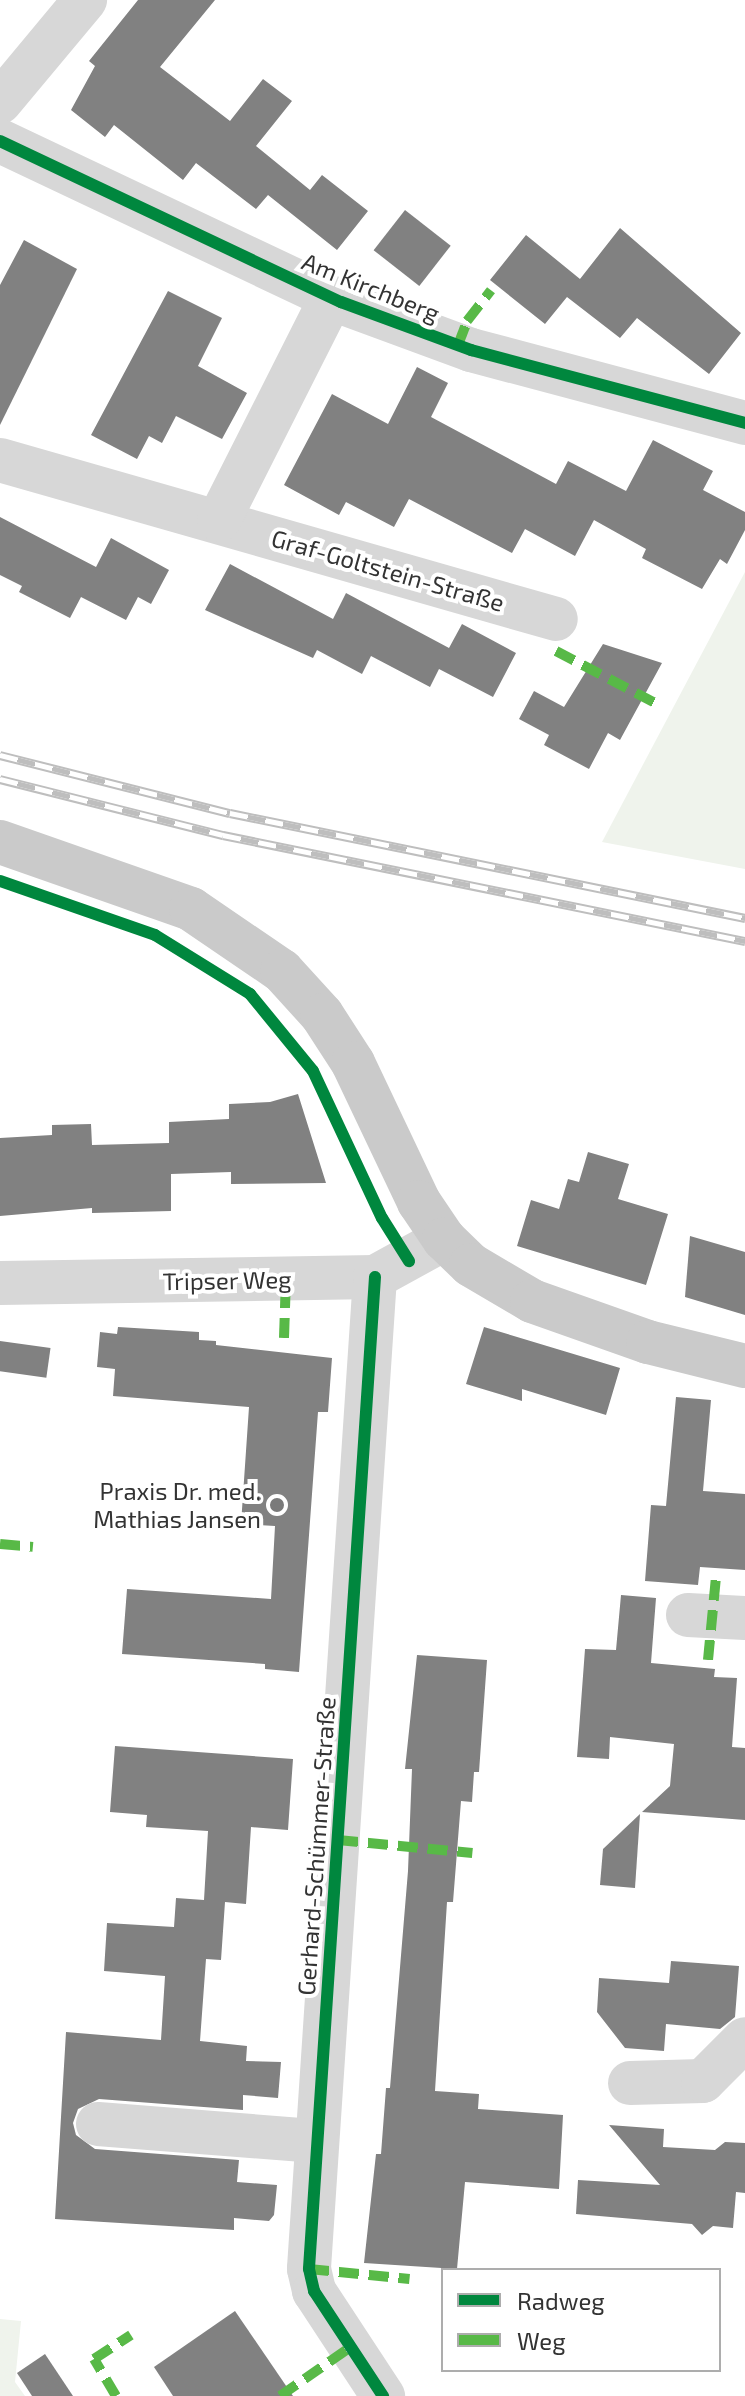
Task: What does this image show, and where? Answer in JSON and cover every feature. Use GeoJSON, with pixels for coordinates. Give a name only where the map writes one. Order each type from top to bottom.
{"type":"FeatureCollection","features":[{"type":"Feature","properties":{"kind":"main road"},"geometry":{"type":"LineString","coordinates":[[0,842],[191,909],[282,971],[322,1015],[353,1063],[393,1153],[444,1239],[471,1265],[532,1301],[648,1342],[745,1366]]}},
{"type":"Feature","properties":{"kind":"street"},"geometry":{"type":"LineString","coordinates":[[0,102],[85,0]]}},
{"type":"Feature","properties":{"kind":"street","name":"Am Kirchberg"},"geometry":{"type":"LineString","coordinates":[[0,141],[331,298],[471,350],[745,423]]}},
{"type":"Feature","properties":{"kind":"street"},"geometry":{"type":"LineString","coordinates":[[219,520],[331,298]]}},
{"type":"Feature","properties":{"kind":"street","name":"Graf-Goltstein-Straße"},"geometry":{"type":"LineString","coordinates":[[0,460],[219,520],[556,619]]}},
{"type":"Feature","properties":{"kind":"street","name":"Tripser Weg"},"geometry":{"type":"LineString","coordinates":[[0,1283],[375,1277],[444,1239]]}},
{"type":"Feature","properties":{"kind":"street","name":"Gerhard-Schümmer-Straße"},"geometry":{"type":"LineString","coordinates":[[375,1277],[309,2269],[314,2291],[383,2396]]}},
{"type":"Feature","properties":{"kind":"street"},"geometry":{"type":"LineString","coordinates":[[688,1615],[745,1618]]}},
{"type":"Feature","properties":{"kind":"street"},"geometry":{"type":"LineString","coordinates":[[630,2083],[703,2081],[745,2039]]}},
{"type":"Feature","properties":{"kind":"street"},"geometry":{"type":"LineString","coordinates":[[98,2124],[316,2141]]}},
{"type":"Feature","properties":{"kind":"shaded area"},"geometry":{"type":"Polygon","coordinates":[[[745,572],[745,869],[602,842],[745,572]]]}},
{"type":"Feature","properties":{"kind":"shaded area"},"geometry":{"type":"Polygon","coordinates":[[[0,2319],[21,2321],[15,2382],[25,2396],[0,2396],[0,2319]]]}},
{"type":"Feature","properties":{"kind":"building"},"geometry":{"type":"Polygon","coordinates":[[[138,0],[215,0],[160,67],[230,121],[263,79],[292,101],[256,146],[310,190],[322,175],[368,211],[337,250],[268,195],[256,209],[196,163],[183,180],[114,125],[105,137],[71,110],[95,66],[89,61],[138,0]]]}},
{"type":"Feature","properties":{"kind":"building"},"geometry":{"type":"Polygon","coordinates":[[[405,210],[451,246],[419,286],[374,250],[405,210]]]}},
{"type":"Feature","properties":{"kind":"building"},"geometry":{"type":"Polygon","coordinates":[[[620,228],[741,333],[709,374],[637,318],[620,338],[567,297],[545,324],[490,280],[526,235],[580,279],[620,228]]]}},
{"type":"Feature","properties":{"kind":"building"},"geometry":{"type":"Polygon","coordinates":[[[24,240],[77,269],[0,425],[0,285],[24,240]]]}},
{"type":"Feature","properties":{"kind":"building"},"geometry":{"type":"Polygon","coordinates":[[[168,291],[222,318],[198,366],[247,393],[222,439],[176,416],[162,443],[149,436],[137,459],[91,435],[168,291]]]}},
{"type":"Feature","properties":{"kind":"building"},"geometry":{"type":"Polygon","coordinates":[[[417,367],[448,383],[431,417],[556,484],[568,461],[626,491],[653,440],[713,471],[703,490],[745,512],[745,530],[727,564],[720,559],[702,589],[642,558],[646,549],[594,520],[575,556],[525,529],[512,553],[409,499],[394,527],[346,502],[339,515],[284,485],[332,394],[388,424],[417,367]]]}},
{"type":"Feature","properties":{"kind":"building"},"geometry":{"type":"Polygon","coordinates":[[[0,517],[96,567],[111,538],[169,570],[151,604],[138,597],[126,620],[81,597],[70,618],[19,592],[22,586],[0,575],[0,517]]]}},
{"type":"Feature","properties":{"kind":"building"},"geometry":{"type":"Polygon","coordinates":[[[230,564],[333,619],[346,593],[449,648],[462,624],[516,653],[493,697],[439,669],[430,687],[371,656],[362,674],[317,650],[313,658],[205,610],[230,564]]]}},
{"type":"Feature","properties":{"kind":"building"},"geometry":{"type":"Polygon","coordinates":[[[603,644],[662,663],[620,740],[608,733],[589,769],[544,745],[549,735],[519,719],[534,691],[564,707],[603,644]]]}},
{"type":"Feature","properties":{"kind":"building"},"geometry":{"type":"Polygon","coordinates":[[[298,1094],[326,1183],[231,1184],[231,1172],[171,1174],[171,1211],[92,1213],[92,1208],[0,1216],[0,1138],[52,1135],[52,1125],[91,1124],[92,1145],[169,1143],[169,1122],[229,1119],[229,1104],[270,1102],[298,1094]]]}},
{"type":"Feature","properties":{"kind":"building"},"geometry":{"type":"Polygon","coordinates":[[[588,1152],[629,1164],[618,1199],[668,1214],[646,1285],[517,1246],[531,1200],[559,1209],[568,1179],[579,1182],[588,1152]]]}},
{"type":"Feature","properties":{"kind":"building"},"geometry":{"type":"Polygon","coordinates":[[[690,1236],[745,1252],[745,1315],[685,1297],[690,1236]]]}},
{"type":"Feature","properties":{"kind":"building"},"geometry":{"type":"Polygon","coordinates":[[[118,1327],[199,1332],[199,1340],[216,1341],[216,1345],[332,1358],[328,1412],[318,1412],[299,1672],[265,1669],[265,1664],[122,1654],[127,1589],[271,1599],[275,1526],[241,1524],[249,1407],[113,1396],[115,1369],[97,1367],[100,1332],[117,1334],[118,1327]]]}},
{"type":"Feature","properties":{"kind":"building"},"geometry":{"type":"Polygon","coordinates":[[[484,1327],[620,1368],[606,1415],[522,1389],[522,1401],[466,1384],[484,1327]]]}},
{"type":"Feature","properties":{"kind":"building"},"geometry":{"type":"Polygon","coordinates":[[[0,1341],[51,1348],[46,1378],[0,1371],[0,1341]]]}},
{"type":"Feature","properties":{"kind":"building"},"geometry":{"type":"Polygon","coordinates":[[[676,1397],[711,1400],[703,1491],[745,1494],[745,1570],[700,1567],[698,1585],[645,1581],[651,1505],[666,1506],[676,1397]]]}},
{"type":"Feature","properties":{"kind":"building"},"geometry":{"type":"Polygon","coordinates":[[[621,1595],[656,1598],[651,1663],[715,1669],[714,1677],[737,1678],[732,1747],[745,1748],[745,1820],[642,1812],[670,1786],[674,1744],[610,1737],[609,1759],[577,1757],[585,1649],[616,1650],[621,1595]]]}},
{"type":"Feature","properties":{"kind":"building"},"geometry":{"type":"Polygon","coordinates":[[[417,1655],[487,1660],[479,1772],[474,1772],[472,1802],[461,1801],[453,1902],[447,1902],[435,2091],[479,2094],[478,2109],[563,2115],[559,2189],[465,2182],[457,2268],[364,2263],[376,2154],[381,2154],[386,2088],[390,2088],[408,1871],[412,1769],[405,1769],[417,1655]]]}},
{"type":"Feature","properties":{"kind":"building"},"geometry":{"type":"Polygon","coordinates":[[[115,1746],[293,1759],[288,1830],[251,1827],[246,1904],[225,1902],[221,1960],[206,1959],[200,2041],[247,2046],[246,2061],[281,2062],[278,2098],[243,2095],[243,2110],[99,2099],[78,2109],[73,2123],[76,2135],[95,2149],[239,2160],[237,2182],[277,2185],[274,2215],[269,2221],[234,2218],[234,2230],[55,2219],[66,2032],[161,2040],[165,1976],[104,1971],[107,1923],[174,1927],[176,1898],[204,1900],[208,1831],[146,1827],[147,1815],[110,1812],[115,1746]]]}},
{"type":"Feature","properties":{"kind":"building"},"geometry":{"type":"Polygon","coordinates":[[[640,1814],[635,1888],[600,1885],[603,1849],[640,1814]]]}},
{"type":"Feature","properties":{"kind":"building"},"geometry":{"type":"Polygon","coordinates":[[[671,1961],[739,1966],[735,2017],[720,2029],[666,2024],[664,2051],[625,2048],[597,2012],[599,1978],[669,1983],[671,1961]]]}},
{"type":"Feature","properties":{"kind":"building"},"geometry":{"type":"Polygon","coordinates":[[[609,2125],[664,2129],[663,2147],[715,2150],[725,2142],[745,2143],[745,2193],[736,2192],[733,2228],[713,2226],[702,2235],[692,2224],[576,2214],[578,2180],[660,2185],[609,2125]]]}},
{"type":"Feature","properties":{"kind":"building"},"geometry":{"type":"Polygon","coordinates":[[[235,2311],[293,2396],[173,2396],[154,2367],[235,2311]]]}},
{"type":"Feature","properties":{"kind":"building"},"geometry":{"type":"Polygon","coordinates":[[[45,2354],[73,2396],[32,2396],[17,2373],[45,2354]]]}},
{"type":"Feature","properties":{"kind":"railway"},"geometry":{"type":"LineString","coordinates":[[0,755],[230,813],[745,918]]}},
{"type":"Feature","properties":{"kind":"railway"},"geometry":{"type":"LineString","coordinates":[[0,779],[223,835],[745,941]]}},
{"type":"Feature","properties":{"kind":"marked path"},"geometry":{"type":"LineString","coordinates":[[458,345],[467,321],[491,290]]}},
{"type":"Feature","properties":{"kind":"marked path"},"geometry":{"type":"LineString","coordinates":[[556,651],[659,705]]}},
{"type":"Feature","properties":{"kind":"marked path"},"geometry":{"type":"LineString","coordinates":[[284,1338],[286,1279]]}},
{"type":"Feature","properties":{"kind":"marked path"},"geometry":{"type":"LineString","coordinates":[[0,1544],[33,1547]]}},
{"type":"Feature","properties":{"kind":"marked path"},"geometry":{"type":"LineString","coordinates":[[708,1660],[716,1577]]}},
{"type":"Feature","properties":{"kind":"marked path"},"geometry":{"type":"LineString","coordinates":[[338,1840],[472,1853]]}},
{"type":"Feature","properties":{"kind":"marked path"},"geometry":{"type":"LineString","coordinates":[[309,2269],[410,2279]]}},
{"type":"Feature","properties":{"kind":"marked path"},"geometry":{"type":"LineString","coordinates":[[116,2396],[94,2359],[131,2335]]}},
{"type":"Feature","properties":{"kind":"marked path"},"geometry":{"type":"LineString","coordinates":[[280,2396],[349,2348]]}},
{"type":"Feature","properties":{"kind":"cycle path"},"geometry":{"type":"LineString","coordinates":[[0,141],[341,302],[471,350],[745,423]]}},
{"type":"Feature","properties":{"kind":"cycle path"},"geometry":{"type":"LineString","coordinates":[[0,881],[155,935],[250,994],[313,1071],[382,1218],[409,1261]]}},
{"type":"Feature","properties":{"kind":"cycle path"},"geometry":{"type":"LineString","coordinates":[[375,1277],[309,2269],[314,2291],[383,2396]]}},
{"type":"Feature","properties":{"kind":"place","name":"Praxis Dr. med. Mathias Jansen"},"geometry":{"type":"Point","coordinates":[277,1505]}}]}
